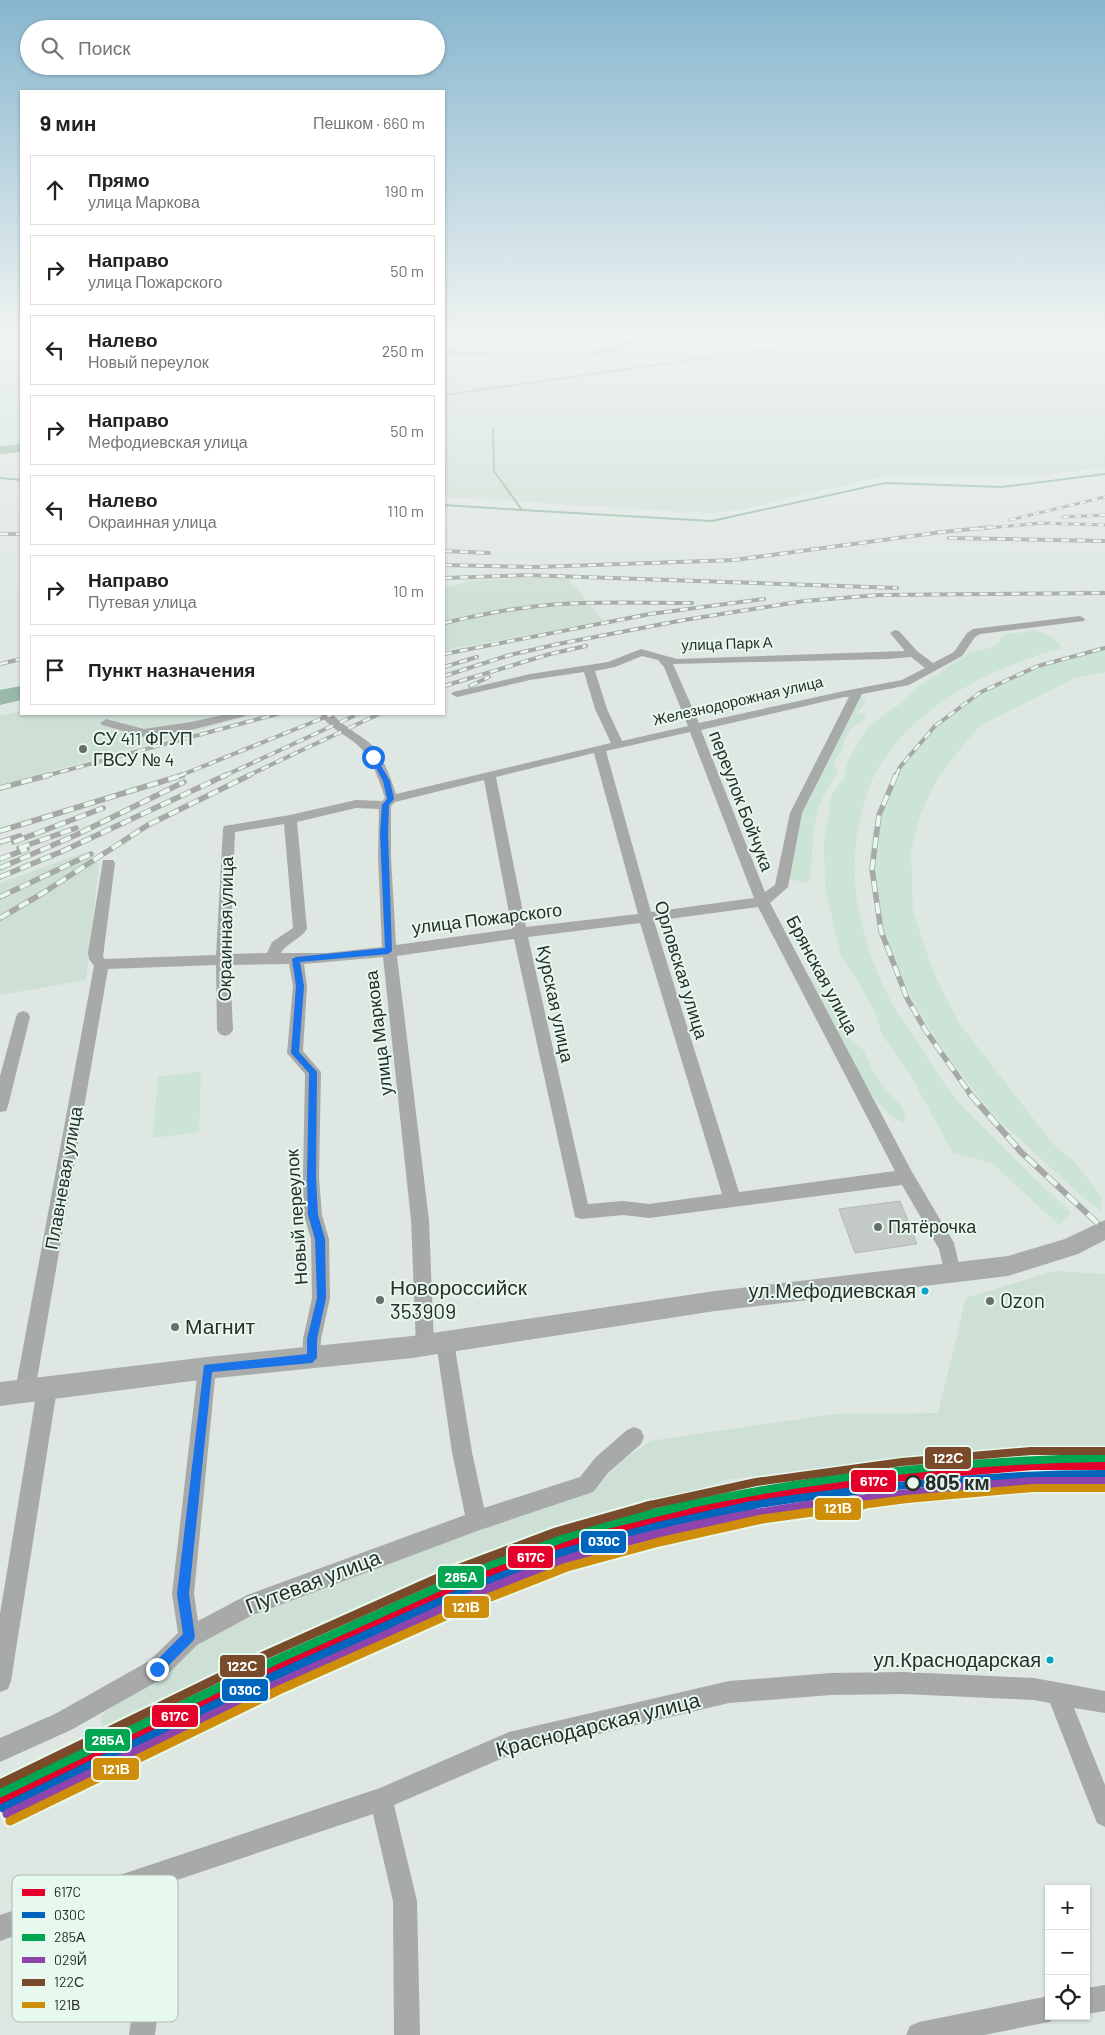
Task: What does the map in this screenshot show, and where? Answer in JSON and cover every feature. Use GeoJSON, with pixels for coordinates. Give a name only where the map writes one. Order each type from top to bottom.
{"type":"FeatureCollection","features":[{"type":"Feature","properties":{"kind":"main road"},"geometry":{"type":"LineString","coordinates":[[0,1394],[207,1368],[435,1344],[715,1301],[1008,1266],[1070,1247],[1105,1229]]}},
{"type":"Feature","properties":{"kind":"street","name":"Железнодорожная улица"},"geometry":{"type":"LineString","coordinates":[[229,829],[290,819],[356,804],[388,802],[489,774],[599,748],[905,683],[958,654],[971,635],[977,631],[1080,618]]}},
{"type":"Feature","properties":{"kind":"street"},"geometry":{"type":"LineString","coordinates":[[895,633],[932,668]]}},
{"type":"Feature","properties":{"kind":"street","name":"улица Парк А"},"geometry":{"type":"LineString","coordinates":[[457,694],[522,678],[611,665],[641,652],[677,662],[887,656],[914,653]]}},
{"type":"Feature","properties":{"kind":"street","name":"переулок Бойчука"},"geometry":{"type":"LineString","coordinates":[[663,659],[669,666],[694,727],[762,902]]}},
{"type":"Feature","properties":{"kind":"street"},"geometry":{"type":"LineString","coordinates":[[589,669],[602,709],[618,745]]}},
{"type":"Feature","properties":{"kind":"street"},"geometry":{"type":"LineString","coordinates":[[762,902],[781,887],[796,813],[856,692]]}},
{"type":"Feature","properties":{"kind":"street"},"geometry":{"type":"LineString","coordinates":[[106,723],[144,733],[191,726],[237,715]]}},
{"type":"Feature","properties":{"kind":"street","name":"улица Маркова"},"geometry":{"type":"LineString","coordinates":[[327,715],[335,724],[369,749],[386,781],[388,802],[384,833],[388,951],[420,1223],[435,1344],[477,1521]]}},
{"type":"Feature","properties":{"kind":"street","name":"Орловская улица"},"geometry":{"type":"LineString","coordinates":[[599,748],[646,919],[734,1201]]}},
{"type":"Feature","properties":{"kind":"street","name":"Курская улица"},"geometry":{"type":"LineString","coordinates":[[489,774],[520,933],[581,1212],[623,1208],[649,1212],[734,1201]]}},
{"type":"Feature","properties":{"kind":"street"},"geometry":{"type":"LineString","coordinates":[[272,958],[277,946],[300,929],[290,819]]}},
{"type":"Feature","properties":{"kind":"street","name":"Окраинная улица"},"geometry":{"type":"LineString","coordinates":[[225,1030],[224,960],[229,829]]}},
{"type":"Feature","properties":{"kind":"street","name":"Плавневая улица"},"geometry":{"type":"LineString","coordinates":[[25,1391],[65,1177],[99,962],[95,953],[108,863]]}},
{"type":"Feature","properties":{"kind":"street","name":"улица Пожарского"},"geometry":{"type":"LineString","coordinates":[[99,962],[296,959],[388,951],[520,933],[646,919],[762,902]]}},
{"type":"Feature","properties":{"kind":"street","name":"Брянская улица"},"geometry":{"type":"LineString","coordinates":[[762,902],[906,1177],[948,1248],[952,1274]]}},
{"type":"Feature","properties":{"kind":"street","name":"Новый переулок"},"geometry":{"type":"LineString","coordinates":[[296,959],[300,986],[295,1053],[313,1072],[311,1177],[313,1215],[320,1239],[322,1298],[312,1339],[312,1358]]}},
{"type":"Feature","properties":{"kind":"street"},"geometry":{"type":"LineString","coordinates":[[0,1106],[23,1017]]}},
{"type":"Feature","properties":{"kind":"street"},"geometry":{"type":"LineString","coordinates":[[734,1201],[906,1177]]}},
{"type":"Feature","properties":{"kind":"street"},"geometry":{"type":"LineString","coordinates":[[189,1637],[183,1594],[207,1368]]}},
{"type":"Feature","properties":{"kind":"street"},"geometry":{"type":"LineString","coordinates":[[0,1681],[48,1389]]}},
{"type":"Feature","properties":{"kind":"street","name":"Путевая улица"},"geometry":{"type":"LineString","coordinates":[[0,1750],[63,1722],[157,1669],[189,1637],[247,1606],[477,1521],[586,1485],[602,1465],[634,1437]]}},
{"type":"Feature","properties":{"kind":"street","name":"Краснодарская улица"},"geometry":{"type":"LineString","coordinates":[[160,1875],[381,1799],[510,1744],[729,1692],[831,1684],[902,1683],[1034,1689],[1105,1702]]}},
{"type":"Feature","properties":{"kind":"street"},"geometry":{"type":"LineString","coordinates":[[1058,1694],[1105,1815]]}},
{"type":"Feature","properties":{"kind":"street"},"geometry":{"type":"LineString","coordinates":[[381,1799],[405,1901],[407,2035]]}},
{"type":"Feature","properties":{"kind":"street","name":"Краснодарская улица"},"geometry":{"type":"LineString","coordinates":[[0,1928],[12,1924]]}},
{"type":"Feature","properties":{"kind":"street"},"geometry":{"type":"LineString","coordinates":[[1090,2000],[1105,1998]]}},
{"type":"Feature","properties":{"kind":"street"},"geometry":{"type":"LineString","coordinates":[[919,2035],[1045,2010]]}},
{"type":"Feature","properties":{"kind":"street"},"geometry":{"type":"LineString","coordinates":[[142,2035],[144,2022]]}},
{"type":"Feature","properties":{"kind":"shaded area"},"geometry":{"type":"Polygon","coordinates":[[[0,431],[20,431],[20,444],[0,444],[0,431]]]}},
{"type":"Feature","properties":{"kind":"shaded area"},"geometry":{"type":"Polygon","coordinates":[[[445,431],[1105,431],[1105,468],[1025,477],[881,477],[740,510],[708,513],[445,497],[445,431]]]}},
{"type":"Feature","properties":{"kind":"shaded area"},"geometry":{"type":"Polygon","coordinates":[[[542,577],[569,579],[603,621],[445,650],[445,588],[469,581],[542,577]]]}},
{"type":"Feature","properties":{"kind":"shaded area"},"geometry":{"type":"Polygon","coordinates":[[[1036,630],[1052,637],[1063,648],[1009,666],[957,692],[911,727],[892,749],[876,772],[866,795],[859,824],[854,867],[859,911],[867,944],[893,1005],[956,1099],[1022,1166],[1072,1213],[1059,1225],[992,1163],[953,1153],[908,1071],[882,1035],[875,1012],[855,976],[841,957],[825,886],[824,841],[832,794],[846,776],[846,764],[866,730],[903,702],[914,689],[969,653],[996,646],[1004,635],[1036,630]]]}},
{"type":"Feature","properties":{"kind":"shaded area"},"geometry":{"type":"Polygon","coordinates":[[[1105,650],[1105,672],[1075,678],[979,726],[938,777],[921,813],[911,849],[913,912],[935,976],[959,1023],[1054,1145],[1076,1163],[1101,1196],[1101,1211],[997,1118],[969,1085],[933,1034],[917,1007],[890,950],[874,891],[870,864],[875,822],[882,801],[902,763],[930,731],[946,717],[982,692],[1021,672],[1062,658],[1105,650]]]}},
{"type":"Feature","properties":{"kind":"shaded area"},"geometry":{"type":"Polygon","coordinates":[[[20,686],[20,700],[0,705],[0,690],[20,686]]]}},
{"type":"Feature","properties":{"kind":"shaded area"},"geometry":{"type":"Polygon","coordinates":[[[861,695],[866,701],[857,713],[866,715],[863,721],[852,727],[845,738],[843,748],[833,763],[838,772],[829,785],[818,810],[813,835],[811,877],[806,883],[789,879],[803,809],[861,695]]]}},
{"type":"Feature","properties":{"kind":"shaded area"},"geometry":{"type":"Polygon","coordinates":[[[20,711],[20,715],[254,715],[0,785],[0,716],[20,711]]]}},
{"type":"Feature","properties":{"kind":"shaded area"},"geometry":{"type":"Polygon","coordinates":[[[83,853],[99,864],[86,980],[0,995],[0,883],[83,853]]]}},
{"type":"Feature","properties":{"kind":"shaded area"},"geometry":{"type":"Polygon","coordinates":[[[811,977],[842,1018],[848,1036],[864,1051],[873,1072],[882,1085],[899,1103],[906,1115],[904,1123],[892,1117],[875,1100],[867,1086],[852,1073],[804,978],[811,977]]]}},
{"type":"Feature","properties":{"kind":"shaded area"},"geometry":{"type":"Polygon","coordinates":[[[201,1071],[199,1132],[153,1138],[158,1077],[201,1071]]]}},
{"type":"Feature","properties":{"kind":"shaded area"},"geometry":{"type":"Polygon","coordinates":[[[1054,1271],[1105,1274],[1105,1456],[968,1452],[729,1479],[517,1552],[103,1743],[101,1716],[209,1634],[464,1532],[595,1489],[622,1461],[650,1441],[834,1414],[938,1413],[966,1298],[1054,1271]]]}},
{"type":"Feature","properties":{"kind":"building","name":"Пятёрочка"},"geometry":{"type":"Polygon","coordinates":[[[900,1201],[917,1244],[855,1253],[839,1209],[900,1201]]]}},
{"type":"Feature","properties":{"kind":"waterway"},"geometry":{"type":"LineString","coordinates":[[493,431],[494,471],[522,510]]}},
{"type":"Feature","properties":{"kind":"waterway"},"geometry":{"type":"LineString","coordinates":[[0,450],[20,448]]}},
{"type":"Feature","properties":{"kind":"waterway"},"geometry":{"type":"LineString","coordinates":[[522,510],[712,521],[885,483],[1002,487],[1105,474]]}},
{"type":"Feature","properties":{"kind":"waterway"},"geometry":{"type":"LineString","coordinates":[[0,478],[20,480]]}},
{"type":"Feature","properties":{"kind":"waterway"},"geometry":{"type":"LineString","coordinates":[[445,505],[522,510]]}},
{"type":"Feature","properties":{"kind":"railway"},"geometry":{"type":"LineString","coordinates":[[1010,520],[1105,497]]}},
{"type":"Feature","properties":{"kind":"railway"},"geometry":{"type":"LineString","coordinates":[[1063,517],[1105,515]]}},
{"type":"Feature","properties":{"kind":"railway"},"geometry":{"type":"LineString","coordinates":[[978,529],[1041,523],[1105,525]]}},
{"type":"Feature","properties":{"kind":"railway"},"geometry":{"type":"LineString","coordinates":[[445,565],[536,567],[735,560],[992,527]]}},
{"type":"Feature","properties":{"kind":"railway"},"geometry":{"type":"LineString","coordinates":[[0,534],[20,534]]}},
{"type":"Feature","properties":{"kind":"railway"},"geometry":{"type":"LineString","coordinates":[[949,538],[1105,541]]}},
{"type":"Feature","properties":{"kind":"railway"},"geometry":{"type":"LineString","coordinates":[[445,551],[489,553]]}},
{"type":"Feature","properties":{"kind":"railway"},"geometry":{"type":"LineString","coordinates":[[445,578],[528,575]]}},
{"type":"Feature","properties":{"kind":"railway"},"geometry":{"type":"LineString","coordinates":[[528,575],[897,588]]}},
{"type":"Feature","properties":{"kind":"railway"},"geometry":{"type":"LineString","coordinates":[[445,676],[510,655],[558,644],[684,620],[804,601],[879,595],[1105,593]]}},
{"type":"Feature","properties":{"kind":"railway"},"geometry":{"type":"LineString","coordinates":[[445,654],[650,614],[764,599]]}},
{"type":"Feature","properties":{"kind":"railway"},"geometry":{"type":"LineString","coordinates":[[445,623],[493,612],[544,605],[608,602],[692,603]]}},
{"type":"Feature","properties":{"kind":"railway"},"geometry":{"type":"LineString","coordinates":[[445,686],[550,654],[586,646]]}},
{"type":"Feature","properties":{"kind":"railway"},"geometry":{"type":"LineString","coordinates":[[896,776],[900,767],[935,726],[981,692],[1038,666],[1105,648]]}},
{"type":"Feature","properties":{"kind":"railway"},"geometry":{"type":"LineString","coordinates":[[445,667],[477,657]]}},
{"type":"Feature","properties":{"kind":"railway"},"geometry":{"type":"LineString","coordinates":[[0,664],[20,659]]}},
{"type":"Feature","properties":{"kind":"railway"},"geometry":{"type":"LineString","coordinates":[[470,686],[489,677]]}},
{"type":"Feature","properties":{"kind":"railway"},"geometry":{"type":"LineString","coordinates":[[45,776],[273,715]]}},
{"type":"Feature","properties":{"kind":"railway"},"geometry":{"type":"LineString","coordinates":[[179,776],[331,715]]}},
{"type":"Feature","properties":{"kind":"railway"},"geometry":{"type":"LineString","coordinates":[[224,776],[356,715]]}},
{"type":"Feature","properties":{"kind":"railway"},"geometry":{"type":"LineString","coordinates":[[247,776],[377,715]]}},
{"type":"Feature","properties":{"kind":"railway"},"geometry":{"type":"LineString","coordinates":[[0,788],[49,775]]}},
{"type":"Feature","properties":{"kind":"railway"},"geometry":{"type":"LineString","coordinates":[[0,831],[183,775]]}},
{"type":"Feature","properties":{"kind":"railway"},"geometry":{"type":"LineString","coordinates":[[0,877],[63,851],[226,775]]}},
{"type":"Feature","properties":{"kind":"railway"},"geometry":{"type":"LineString","coordinates":[[0,918],[43,893],[148,825],[250,775]]}},
{"type":"Feature","properties":{"kind":"railway"},"geometry":{"type":"LineString","coordinates":[[896,775],[879,815],[872,869],[881,931],[907,998],[926,1031],[971,1095]]}},
{"type":"Feature","properties":{"kind":"railway"},"geometry":{"type":"LineString","coordinates":[[0,868],[76,835],[184,782]]}},
{"type":"Feature","properties":{"kind":"railway"},"geometry":{"type":"LineString","coordinates":[[14,842],[103,808]]}},
{"type":"Feature","properties":{"kind":"railway"},"geometry":{"type":"LineString","coordinates":[[19,848],[76,828]]}},
{"type":"Feature","properties":{"kind":"railway"},"geometry":{"type":"LineString","coordinates":[[0,842],[20,836]]}},
{"type":"Feature","properties":{"kind":"railway"},"geometry":{"type":"LineString","coordinates":[[0,859],[27,849]]}},
{"type":"Feature","properties":{"kind":"railway"},"geometry":{"type":"LineString","coordinates":[[0,897],[91,854]]}},
{"type":"Feature","properties":{"kind":"railway"},"geometry":{"type":"LineString","coordinates":[[970,1094],[1021,1152],[1105,1230]]}},
{"type":"Feature","properties":{"kind":"transit line","name":"122С"},"geometry":{"type":"LineString","coordinates":[[0,1784],[263,1656],[460,1568],[556,1532],[651,1505],[756,1482],[902,1462],[956,1457],[1031,1451],[1105,1451]]}},
{"type":"Feature","properties":{"kind":"transit line","name":"285А"},"geometry":{"type":"LineString","coordinates":[[0,1793],[228,1683],[413,1598],[507,1558],[588,1529],[743,1493],[845,1476],[1001,1461],[1105,1458]]}},
{"type":"Feature","properties":{"kind":"transit line","name":"617C"},"geometry":{"type":"LineString","coordinates":[[0,1801],[269,1670],[466,1582],[560,1546],[654,1520],[758,1497],[904,1477],[957,1472],[1032,1466],[1105,1466]]}},
{"type":"Feature","properties":{"kind":"transit line","name":"030C"},"geometry":{"type":"LineString","coordinates":[[3,1808],[272,1677],[469,1589],[562,1553],[656,1527],[759,1504],[905,1484],[958,1479],[1032,1474],[1105,1474]]}},
{"type":"Feature","properties":{"kind":"transit line","name":"029Й"},"geometry":{"type":"LineString","coordinates":[[7,1814],[275,1684],[472,1596],[565,1560],[658,1535],[761,1512],[906,1492],[958,1487],[1033,1481],[1105,1481]]}},
{"type":"Feature","properties":{"kind":"transit line","name":"121В"},"geometry":{"type":"LineString","coordinates":[[10,1821],[279,1690],[475,1603],[567,1567],[659,1542],[762,1519],[907,1499],[959,1494],[1033,1488],[1105,1488]]}},
{"type":"Feature","properties":{"kind":"place","name":"СУ 411 ФГУП ГВСУ № 4"},"geometry":{"type":"Point","coordinates":[83,749]}},
{"type":"Feature","properties":{"kind":"place","name":"Пятёрочка"},"geometry":{"type":"Point","coordinates":[878,1227]}},
{"type":"Feature","properties":{"kind":"place","name":"ул.Мефодиевская"},"geometry":{"type":"Point","coordinates":[925,1291]}},
{"type":"Feature","properties":{"kind":"place","name":"Новороссийск 353909"},"geometry":{"type":"Point","coordinates":[380,1300]}},
{"type":"Feature","properties":{"kind":"place","name":"Ozon"},"geometry":{"type":"Point","coordinates":[990,1301]}},
{"type":"Feature","properties":{"kind":"place","name":"Магнит"},"geometry":{"type":"Point","coordinates":[175,1327]}},
{"type":"Feature","properties":{"kind":"place","name":"805 км"},"geometry":{"type":"Point","coordinates":[913,1483]}},
{"type":"Feature","properties":{"kind":"place","name":"ул.Краснодарская"},"geometry":{"type":"Point","coordinates":[1050,1660]}},
{"type":"Feature","properties":{"kind":"route"},"geometry":{"type":"LineString","coordinates":[[157,1669],[189,1637],[183,1594],[207,1368],[312,1358],[312,1339],[322,1298],[320,1239],[313,1215],[311,1177],[313,1072],[295,1053],[300,986],[296,959],[388,951],[384,833],[385,805],[391,799],[386,781],[373,757]]}}]}
